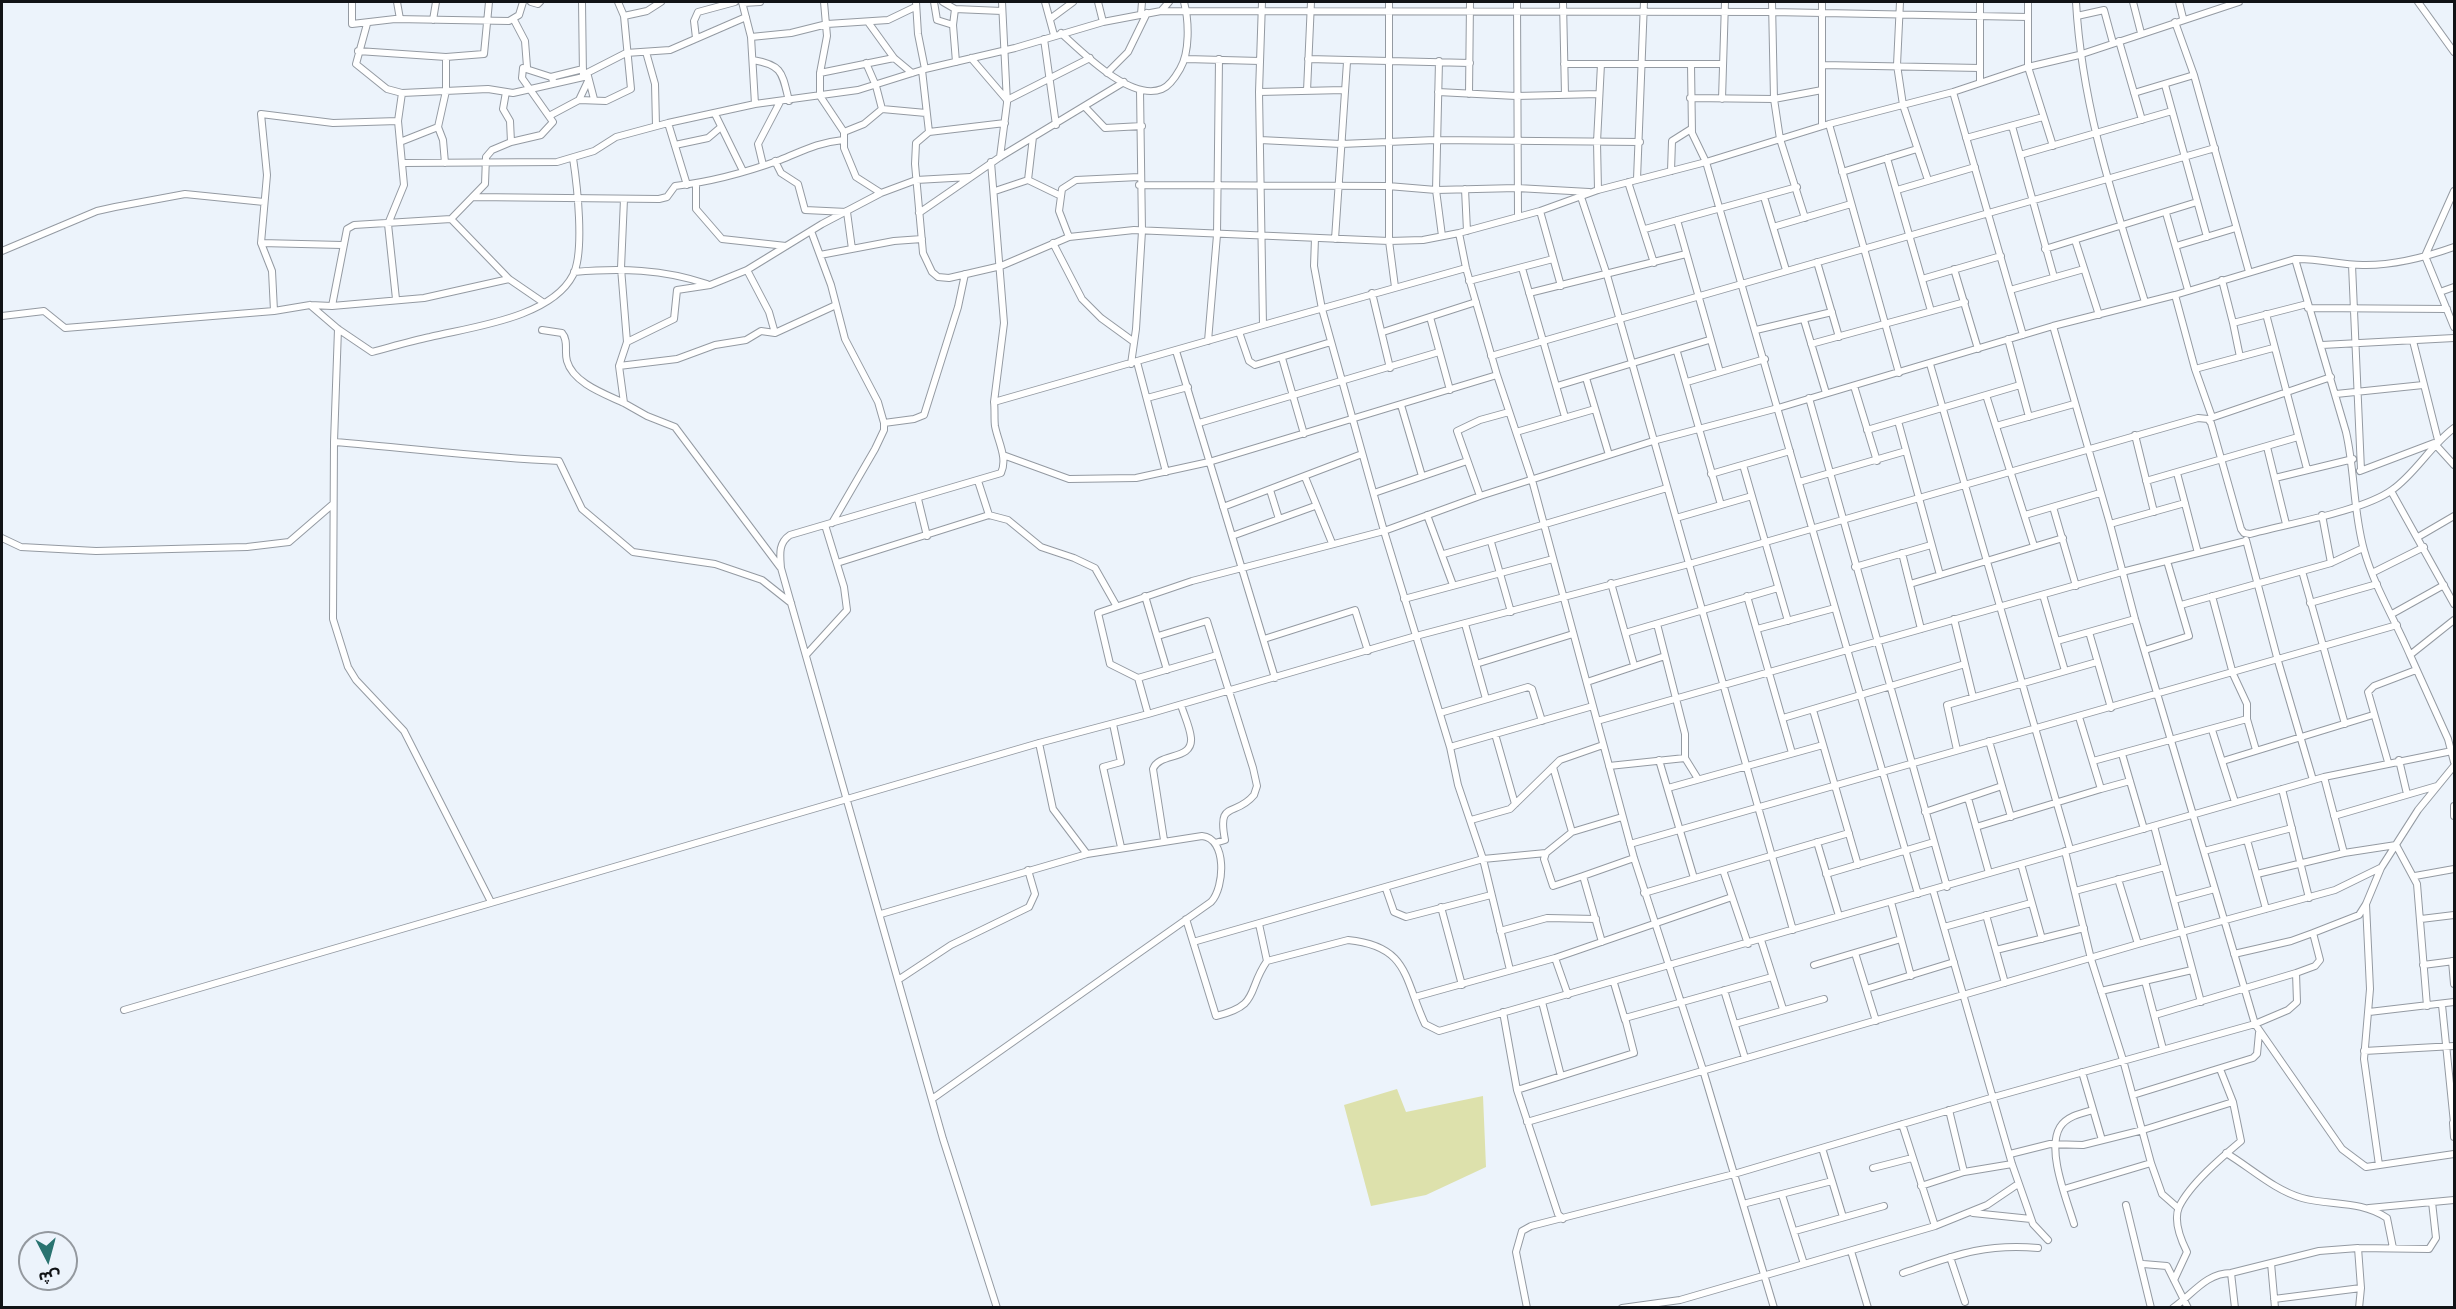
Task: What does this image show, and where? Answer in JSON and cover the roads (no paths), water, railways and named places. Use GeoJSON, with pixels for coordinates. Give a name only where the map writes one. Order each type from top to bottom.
{"type":"FeatureCollection","features":[{"type":"Feature","properties":{"kind":"street"},"geometry":{"type":"LineString","coordinates":[[352,2],[351,23],[367,24],[400,19],[514,20]]}},
{"type":"Feature","properties":{"kind":"street"},"geometry":{"type":"LineString","coordinates":[[398,2],[400,19]]}},
{"type":"Feature","properties":{"kind":"street"},"geometry":{"type":"LineString","coordinates":[[433,20],[436,2]]}},
{"type":"Feature","properties":{"kind":"street"},"geometry":{"type":"LineString","coordinates":[[358,51],[446,57],[484,54],[489,21],[489,2]]}},
{"type":"Feature","properties":{"kind":"street"},"geometry":{"type":"LineString","coordinates":[[514,20],[523,2]]}},
{"type":"Feature","properties":{"kind":"street"},"geometry":{"type":"LineString","coordinates":[[531,2],[538,4],[540,2]]}},
{"type":"Feature","properties":{"kind":"street"},"geometry":{"type":"LineString","coordinates":[[579,100],[585,75],[582,2]]}},
{"type":"Feature","properties":{"kind":"street"},"geometry":{"type":"LineString","coordinates":[[549,116],[579,100],[594,99],[601,102],[615,99],[631,88],[624,16],[618,2]]}},
{"type":"Feature","properties":{"kind":"street"},"geometry":{"type":"LineString","coordinates":[[624,16],[647,11],[661,2]]}},
{"type":"Feature","properties":{"kind":"street"},"geometry":{"type":"LineString","coordinates":[[696,38],[694,21],[698,12],[740,2],[760,2]]}},
{"type":"Feature","properties":{"kind":"street"},"geometry":{"type":"LineString","coordinates":[[740,2],[751,37],[755,104]]}},
{"type":"Feature","properties":{"kind":"street"},"geometry":{"type":"LineString","coordinates":[[824,2],[827,24],[820,74],[820,96],[844,132],[843,140],[856,177],[881,193]]}},
{"type":"Feature","properties":{"kind":"street"},"geometry":{"type":"LineString","coordinates":[[934,2],[937,20],[952,25]]}},
{"type":"Feature","properties":{"kind":"street"},"geometry":{"type":"LineString","coordinates":[[942,2],[955,9],[979,5],[1002,11]]}},
{"type":"Feature","properties":{"kind":"street"},"geometry":{"type":"LineString","coordinates":[[1000,157],[1007,100],[1002,51],[1002,2]]}},
{"type":"Feature","properties":{"kind":"street"},"geometry":{"type":"LineString","coordinates":[[1045,2],[1058,34],[1107,73],[1140,90],[1162,90],[1169,85],[1186,59],[1184,2]]}},
{"type":"Feature","properties":{"kind":"street"},"geometry":{"type":"LineString","coordinates":[[1050,19],[1073,2]]}},
{"type":"Feature","properties":{"kind":"street"},"geometry":{"type":"LineString","coordinates":[[1098,2],[1103,22]]}},
{"type":"Feature","properties":{"kind":"street"},"geometry":{"type":"LineString","coordinates":[[1107,73],[1128,52],[1144,14],[1142,2]]}},
{"type":"Feature","properties":{"kind":"street"},"geometry":{"type":"LineString","coordinates":[[1161,11],[1169,2]]}},
{"type":"Feature","properties":{"kind":"street"},"geometry":{"type":"LineString","coordinates":[[1262,2],[1259,92],[1263,325]]}},
{"type":"Feature","properties":{"kind":"street"},"geometry":{"type":"LineString","coordinates":[[1306,91],[1311,2]]}},
{"type":"Feature","properties":{"kind":"street"},"geometry":{"type":"LineString","coordinates":[[1389,2],[1389,241],[1395,287]]}},
{"type":"Feature","properties":{"kind":"street"},"geometry":{"type":"LineString","coordinates":[[1468,94],[1470,2]]}},
{"type":"Feature","properties":{"kind":"street"},"geometry":{"type":"LineString","coordinates":[[1517,2],[1518,217]]}},
{"type":"Feature","properties":{"kind":"street"},"geometry":{"type":"LineString","coordinates":[[1563,2],[1565,94]]}},
{"type":"Feature","properties":{"kind":"street"},"geometry":{"type":"LineString","coordinates":[[1637,179],[1644,2]]}},
{"type":"Feature","properties":{"kind":"street"},"geometry":{"type":"LineString","coordinates":[[1722,99],[1725,2]]}},
{"type":"Feature","properties":{"kind":"street"},"geometry":{"type":"LineString","coordinates":[[1772,2],[1774,99],[1780,139],[1805,218]]}},
{"type":"Feature","properties":{"kind":"street"},"geometry":{"type":"LineString","coordinates":[[1822,2],[1822,90],[1825,125],[1842,172],[1899,373]]}},
{"type":"Feature","properties":{"kind":"street"},"geometry":{"type":"LineString","coordinates":[[1900,2],[1897,65],[1903,105],[1928,180]]}},
{"type":"Feature","properties":{"kind":"street"},"geometry":{"type":"LineString","coordinates":[[1980,2],[1980,82]]}},
{"type":"Feature","properties":{"kind":"street"},"geometry":{"type":"LineString","coordinates":[[2028,2],[2028,67],[2053,146]]}},
{"type":"Feature","properties":{"kind":"street"},"geometry":{"type":"LineString","coordinates":[[2076,2],[2079,55],[2106,181],[2145,302]]}},
{"type":"Feature","properties":{"kind":"street"},"geometry":{"type":"LineString","coordinates":[[2133,2],[2141,33]]}},
{"type":"Feature","properties":{"kind":"street"},"geometry":{"type":"LineString","coordinates":[[2180,2],[2183,18]]}},
{"type":"Feature","properties":{"kind":"street"},"geometry":{"type":"LineString","coordinates":[[1005,123],[929,132],[921,137],[915,147],[923,253],[932,272],[938,277],[949,278],[1001,266],[1069,237],[1134,230],[1389,241],[1459,234],[1540,212],[1595,191],[1706,162],[1825,125],[1953,92],[2028,67],[2079,55],[2227,3],[2240,2]]}},
{"type":"Feature","properties":{"kind":"street"},"geometry":{"type":"LineString","coordinates":[[2418,2],[2454,52]]}},
{"type":"Feature","properties":{"kind":"street"},"geometry":{"type":"LineString","coordinates":[[751,37],[791,33],[827,24],[892,19],[917,3],[929,132]]}},
{"type":"Feature","properties":{"kind":"street"},"geometry":{"type":"LineString","coordinates":[[955,9],[952,25],[956,62]]}},
{"type":"Feature","properties":{"kind":"street"},"geometry":{"type":"LineString","coordinates":[[2077,16],[2104,10],[2142,120]]}},
{"type":"Feature","properties":{"kind":"street"},"geometry":{"type":"LineString","coordinates":[[404,163],[486,161],[541,163],[573,158],[594,151],[615,137],[668,123],[755,104],[789,101],[876,86],[924,69],[1002,51],[1103,22],[1161,11],[1772,12],[2028,17]]}},
{"type":"Feature","properties":{"kind":"street"},"geometry":{"type":"LineString","coordinates":[[367,24],[355,62],[387,89],[402,93],[488,89],[506,92],[530,90],[553,80],[585,75],[626,53],[670,50],[746,17]]}},
{"type":"Feature","properties":{"kind":"street"},"geometry":{"type":"LineString","coordinates":[[514,20],[525,41],[527,67]]}},
{"type":"Feature","properties":{"kind":"street"},"geometry":{"type":"LineString","coordinates":[[868,22],[894,58],[912,73]]}},
{"type":"Feature","properties":{"kind":"street"},"geometry":{"type":"LineString","coordinates":[[2175,22],[2194,75],[2249,273]]}},
{"type":"Feature","properties":{"kind":"street"},"geometry":{"type":"LineString","coordinates":[[1044,39],[1056,124]]}},
{"type":"Feature","properties":{"kind":"street"},"geometry":{"type":"LineString","coordinates":[[646,52],[655,84],[656,126]]}},
{"type":"Feature","properties":{"kind":"street"},"geometry":{"type":"LineString","coordinates":[[445,163],[443,140],[438,127],[446,91],[446,57]]}},
{"type":"Feature","properties":{"kind":"street"},"geometry":{"type":"LineString","coordinates":[[820,74],[894,58]]}},
{"type":"Feature","properties":{"kind":"street"},"geometry":{"type":"LineString","coordinates":[[971,58],[1007,100]]}},
{"type":"Feature","properties":{"kind":"street"},"geometry":{"type":"LineString","coordinates":[[1007,100],[1090,58]]}},
{"type":"Feature","properties":{"kind":"street"},"geometry":{"type":"LineString","coordinates":[[1186,59],[1260,61]]}},
{"type":"Feature","properties":{"kind":"street"},"geometry":{"type":"LineString","coordinates":[[1208,341],[1217,235],[1219,59]]}},
{"type":"Feature","properties":{"kind":"street"},"geometry":{"type":"LineString","coordinates":[[1308,59],[1347,62],[1470,63]]}},
{"type":"Feature","properties":{"kind":"street"},"geometry":{"type":"LineString","coordinates":[[753,60],[771,63],[780,70],[789,101]]}},
{"type":"Feature","properties":{"kind":"street"},"geometry":{"type":"LineString","coordinates":[[1439,61],[1436,190],[1443,236]]}},
{"type":"Feature","properties":{"kind":"street"},"geometry":{"type":"LineString","coordinates":[[1335,238],[1347,62]]}},
{"type":"Feature","properties":{"kind":"street"},"geometry":{"type":"LineString","coordinates":[[866,63],[876,86],[882,109]]}},
{"type":"Feature","properties":{"kind":"street"},"geometry":{"type":"LineString","coordinates":[[1595,191],[1600,63]]}},
{"type":"Feature","properties":{"kind":"street"},"geometry":{"type":"LineString","coordinates":[[1564,64],[1723,64]]}},
{"type":"Feature","properties":{"kind":"street"},"geometry":{"type":"LineString","coordinates":[[1691,64],[1691,129],[1706,162],[1765,359],[1918,894]]}},
{"type":"Feature","properties":{"kind":"street"},"geometry":{"type":"LineString","coordinates":[[1822,65],[1980,68]]}},
{"type":"Feature","properties":{"kind":"street"},"geometry":{"type":"LineString","coordinates":[[527,67],[553,80]]}},
{"type":"Feature","properties":{"kind":"street"},"geometry":{"type":"LineString","coordinates":[[332,306],[342,245],[350,226],[451,219],[487,181],[486,161],[492,150],[511,142],[542,135],[553,122],[522,78],[521,71],[527,67]]}},
{"type":"Feature","properties":{"kind":"street"},"geometry":{"type":"LineString","coordinates":[[585,75],[594,99]]}},
{"type":"Feature","properties":{"kind":"street"},"geometry":{"type":"LineString","coordinates":[[2134,93],[2194,75]]}},
{"type":"Feature","properties":{"kind":"street"},"geometry":{"type":"LineString","coordinates":[[919,213],[991,162],[1124,82]]}},
{"type":"Feature","properties":{"kind":"street"},"geometry":{"type":"LineString","coordinates":[[2166,85],[2207,237]]}},
{"type":"Feature","properties":{"kind":"street"},"geometry":{"type":"LineString","coordinates":[[1140,90],[1142,126],[1139,181],[1142,231],[1134,363],[1147,398],[1166,472]]}},
{"type":"Feature","properties":{"kind":"street"},"geometry":{"type":"LineString","coordinates":[[1259,92],[1344,90]]}},
{"type":"Feature","properties":{"kind":"street"},"geometry":{"type":"LineString","coordinates":[[1690,99],[1774,99],[1822,90]]}},
{"type":"Feature","properties":{"kind":"street"},"geometry":{"type":"LineString","coordinates":[[506,92],[503,109],[510,121],[511,142]]}},
{"type":"Feature","properties":{"kind":"street"},"geometry":{"type":"LineString","coordinates":[[1438,92],[1516,96],[1599,94]]}},
{"type":"Feature","properties":{"kind":"street"},"geometry":{"type":"LineString","coordinates":[[1953,92],[2023,335]]}},
{"type":"Feature","properties":{"kind":"street"},"geometry":{"type":"LineString","coordinates":[[396,299],[388,225],[403,190],[404,163],[398,121],[402,93]]}},
{"type":"Feature","properties":{"kind":"street"},"geometry":{"type":"LineString","coordinates":[[763,165],[758,144],[780,102]]}},
{"type":"Feature","properties":{"kind":"street"},"geometry":{"type":"LineString","coordinates":[[1085,107],[1105,128],[1142,126]]}},
{"type":"Feature","properties":{"kind":"street"},"geometry":{"type":"LineString","coordinates":[[844,132],[864,124],[882,109],[926,113]]}},
{"type":"Feature","properties":{"kind":"street"},"geometry":{"type":"LineString","coordinates":[[2020,155],[2172,111]]}},
{"type":"Feature","properties":{"kind":"street"},"geometry":{"type":"LineString","coordinates":[[274,311],[272,271],[261,243],[267,175],[261,114],[333,123],[398,121]]}},
{"type":"Feature","properties":{"kind":"street"},"geometry":{"type":"LineString","coordinates":[[715,114],[743,171]]}},
{"type":"Feature","properties":{"kind":"street"},"geometry":{"type":"LineString","coordinates":[[1966,138],[2043,117]]}},
{"type":"Feature","properties":{"kind":"street"},"geometry":{"type":"LineString","coordinates":[[668,123],[687,185]]}},
{"type":"Feature","properties":{"kind":"street"},"geometry":{"type":"LineString","coordinates":[[2012,126],[2054,277]]}},
{"type":"Feature","properties":{"kind":"street"},"geometry":{"type":"LineString","coordinates":[[400,142],[438,127]]}},
{"type":"Feature","properties":{"kind":"street"},"geometry":{"type":"LineString","coordinates":[[675,145],[708,138],[721,127]]}},
{"type":"Feature","properties":{"kind":"street"},"geometry":{"type":"LineString","coordinates":[[1671,171],[1672,141],[1691,129]]}},
{"type":"Feature","properties":{"kind":"street"},"geometry":{"type":"LineString","coordinates":[[1028,180],[1033,137]]}},
{"type":"Feature","properties":{"kind":"street"},"geometry":{"type":"LineString","coordinates":[[473,197],[659,199],[667,197],[673,187],[763,165],[819,142],[843,140]]}},
{"type":"Feature","properties":{"kind":"street"},"geometry":{"type":"LineString","coordinates":[[1260,140],[1341,144],[1436,140],[1640,142]]}},
{"type":"Feature","properties":{"kind":"street"},"geometry":{"type":"LineString","coordinates":[[1491,356],[2215,148]]}},
{"type":"Feature","properties":{"kind":"street"},"geometry":{"type":"LineString","coordinates":[[1842,172],[1917,149]]}},
{"type":"Feature","properties":{"kind":"street"},"geometry":{"type":"LineString","coordinates":[[310,305],[338,329],[372,352],[504,321],[544,303],[566,285],[574,272],[579,198],[573,158]]}},
{"type":"Feature","properties":{"kind":"street"},"geometry":{"type":"LineString","coordinates":[[1887,158],[1931,311]]}},
{"type":"Feature","properties":{"kind":"street"},"geometry":{"type":"LineString","coordinates":[[774,161],[782,173],[798,184],[805,210],[847,212]]}},
{"type":"Feature","properties":{"kind":"street"},"geometry":{"type":"LineString","coordinates":[[991,162],[1004,323],[994,402],[996,428],[1003,454],[1004,467],[1001,473],[783,539],[781,568],[932,1099],[997,1308]]}},
{"type":"Feature","properties":{"kind":"street"},"geometry":{"type":"LineString","coordinates":[[1897,190],[1975,167]]}},
{"type":"Feature","properties":{"kind":"street"},"geometry":{"type":"LineString","coordinates":[[627,342],[674,319],[677,290],[710,285],[747,270],[810,231],[881,193],[916,180],[970,177]]}},
{"type":"Feature","properties":{"kind":"street"},"geometry":{"type":"LineString","coordinates":[[995,191],[1028,180],[1059,195]]}},
{"type":"Feature","properties":{"kind":"street"},"geometry":{"type":"LineString","coordinates":[[1069,237],[1059,211],[1059,195],[1062,189],[1077,180],[1261,187],[1388,186],[1436,190],[1517,188],[1595,191]]}},
{"type":"Feature","properties":{"kind":"street"},"geometry":{"type":"LineString","coordinates":[[1628,182],[1645,229],[1654,263]]}},
{"type":"Feature","properties":{"kind":"street"},"geometry":{"type":"LineString","coordinates":[[696,183],[696,209],[722,240],[786,246]]}},
{"type":"Feature","properties":{"kind":"street"},"geometry":{"type":"LineString","coordinates":[[1645,229],[1797,187]]}},
{"type":"Feature","properties":{"kind":"street"},"geometry":{"type":"LineString","coordinates":[[1465,189],[1467,231]]}},
{"type":"Feature","properties":{"kind":"street"},"geometry":{"type":"LineString","coordinates":[[2454,191],[2452,200],[2425,256],[2454,327]]}},
{"type":"Feature","properties":{"kind":"street"},"geometry":{"type":"LineString","coordinates":[[2,251],[79,218],[115,207],[185,194],[264,202]]}},
{"type":"Feature","properties":{"kind":"street"},"geometry":{"type":"LineString","coordinates":[[1581,197],[1607,275],[1793,930]]}},
{"type":"Feature","properties":{"kind":"street"},"geometry":{"type":"LineString","coordinates":[[1764,197],[1786,270]]}},
{"type":"Feature","properties":{"kind":"street"},"geometry":{"type":"LineString","coordinates":[[624,199],[621,268],[627,342],[619,366],[624,403]]}},
{"type":"Feature","properties":{"kind":"street"},"geometry":{"type":"LineString","coordinates":[[2045,249],[2197,202]]}},
{"type":"Feature","properties":{"kind":"street"},"geometry":{"type":"LineString","coordinates":[[1773,227],[1851,204]]}},
{"type":"Feature","properties":{"kind":"street"},"geometry":{"type":"LineString","coordinates":[[847,212],[852,249]]}},
{"type":"Feature","properties":{"kind":"street"},"geometry":{"type":"LineString","coordinates":[[1540,212],[1561,286]]}},
{"type":"Feature","properties":{"kind":"street"},"geometry":{"type":"LineString","coordinates":[[2166,213],[2188,290]]}},
{"type":"Feature","properties":{"kind":"street"},"geometry":{"type":"LineString","coordinates":[[451,219],[509,279],[544,303]]}},
{"type":"Feature","properties":{"kind":"street"},"geometry":{"type":"LineString","coordinates":[[1677,220],[1709,340],[1720,372]]}},
{"type":"Feature","properties":{"kind":"street"},"geometry":{"type":"LineString","coordinates":[[2176,246],[2236,228]]}},
{"type":"Feature","properties":{"kind":"street"},"geometry":{"type":"LineString","coordinates":[[806,655],[847,610],[828,524],[875,449],[884,430],[878,402],[845,339],[820,255],[810,231]]}},
{"type":"Feature","properties":{"kind":"street"},"geometry":{"type":"LineString","coordinates":[[1459,234],[1469,280],[1491,356],[1532,480],[1644,893],[1682,1001],[1774,1308]]}},
{"type":"Feature","properties":{"kind":"street"},"geometry":{"type":"LineString","coordinates":[[1315,238],[1316,284],[1322,309],[1384,531],[1450,747],[1458,785],[1472,820],[1510,970]]}},
{"type":"Feature","properties":{"kind":"street"},"geometry":{"type":"LineString","coordinates":[[820,255],[922,239]]}},
{"type":"Feature","properties":{"kind":"street"},"geometry":{"type":"LineString","coordinates":[[2075,240],[2099,315]]}},
{"type":"Feature","properties":{"kind":"street"},"geometry":{"type":"LineString","coordinates":[[261,243],[342,245]]}},
{"type":"Feature","properties":{"kind":"street"},"geometry":{"type":"LineString","coordinates":[[1053,243],[1082,299],[1101,318],[1134,342]]}},
{"type":"Feature","properties":{"kind":"street"},"geometry":{"type":"LineString","coordinates":[[1217,656],[1138,678],[1110,664],[1098,615],[1101,611],[1116,605],[1242,567],[1384,531],[1480,496],[1653,441],[1778,408],[2053,326],[2175,295],[2295,259],[2352,265],[2383,264],[2425,256],[2454,247]]}},
{"type":"Feature","properties":{"kind":"street"},"geometry":{"type":"LineString","coordinates":[[1529,293],[1686,254]]}},
{"type":"Feature","properties":{"kind":"street"},"geometry":{"type":"LineString","coordinates":[[1922,279],[2001,256]]}},
{"type":"Feature","properties":{"kind":"street"},"geometry":{"type":"LineString","coordinates":[[1469,280],[1553,259]]}},
{"type":"Feature","properties":{"kind":"street"},"geometry":{"type":"LineString","coordinates":[[2234,954],[2291,941],[2359,915],[2381,868],[2396,844],[2454,764],[2452,751],[2363,548],[2356,507],[2353,459],[2322,345],[2295,259]]}},
{"type":"Feature","properties":{"kind":"street"},"geometry":{"type":"LineString","coordinates":[[1818,262],[1839,337]]}},
{"type":"Feature","properties":{"kind":"street"},"geometry":{"type":"LineString","coordinates":[[2352,265],[2361,470]]}},
{"type":"Feature","properties":{"kind":"street"},"geometry":{"type":"LineString","coordinates":[[1522,267],[1565,417]]}},
{"type":"Feature","properties":{"kind":"street"},"geometry":{"type":"LineString","coordinates":[[574,272],[621,268],[683,276],[710,285]]}},
{"type":"Feature","properties":{"kind":"street"},"geometry":{"type":"LineString","coordinates":[[994,402],[1466,268]]}},
{"type":"Feature","properties":{"kind":"street"},"geometry":{"type":"LineString","coordinates":[[1954,269],[1978,349]]}},
{"type":"Feature","properties":{"kind":"street"},"geometry":{"type":"LineString","coordinates":[[2010,290],[2084,269]]}},
{"type":"Feature","properties":{"kind":"street"},"geometry":{"type":"LineString","coordinates":[[747,270],[769,312],[775,333]]}},
{"type":"Feature","properties":{"kind":"street"},"geometry":{"type":"LineString","coordinates":[[884,423],[915,419],[924,415],[958,307],[965,274]]}},
{"type":"Feature","properties":{"kind":"street"},"geometry":{"type":"LineString","coordinates":[[2,316],[44,311],[65,328],[274,311],[310,305],[332,306],[448,295],[509,279]]}},
{"type":"Feature","properties":{"kind":"street"},"geometry":{"type":"LineString","coordinates":[[2222,280],[2240,357]]}},
{"type":"Feature","properties":{"kind":"street"},"geometry":{"type":"LineString","coordinates":[[2440,292],[2454,287]]}},
{"type":"Feature","properties":{"kind":"street"},"geometry":{"type":"LineString","coordinates":[[1372,293],[1390,368]]}},
{"type":"Feature","properties":{"kind":"street"},"geometry":{"type":"LineString","coordinates":[[2175,295],[2313,780]]}},
{"type":"Feature","properties":{"kind":"street"},"geometry":{"type":"LineString","coordinates":[[1383,332],[1476,302]]}},
{"type":"Feature","properties":{"kind":"street"},"geometry":{"type":"LineString","coordinates":[[1811,344],[1965,302]]}},
{"type":"Feature","properties":{"kind":"street"},"geometry":{"type":"LineString","coordinates":[[619,366],[677,359],[715,345],[746,340],[761,331],[775,333],[836,305]]}},
{"type":"Feature","properties":{"kind":"street"},"geometry":{"type":"LineString","coordinates":[[2233,323],[2308,306],[2447,309]]}},
{"type":"Feature","properties":{"kind":"street"},"geometry":{"type":"LineString","coordinates":[[1756,330],[1832,312]]}},
{"type":"Feature","properties":{"kind":"street"},"geometry":{"type":"LineString","coordinates":[[2266,314],[2273,348],[2307,469]]}},
{"type":"Feature","properties":{"kind":"street"},"geometry":{"type":"LineString","coordinates":[[1430,317],[1450,390]]}},
{"type":"Feature","properties":{"kind":"street"},"geometry":{"type":"LineString","coordinates":[[1804,320],[1826,393]]}},
{"type":"Feature","properties":{"kind":"street"},"geometry":{"type":"LineString","coordinates":[[2053,326],[2135,620],[2255,1024],[2348,1156],[2366,1167],[2454,1154]]}},
{"type":"Feature","properties":{"kind":"street"},"geometry":{"type":"LineString","coordinates":[[338,329],[334,442],[333,619],[348,667],[356,680],[404,731],[491,902]]}},
{"type":"Feature","properties":{"kind":"street"},"geometry":{"type":"LineString","coordinates":[[542,330],[562,333],[566,337],[566,359],[572,373],[599,391],[675,428],[781,568]]}},
{"type":"Feature","properties":{"kind":"street"},"geometry":{"type":"LineString","coordinates":[[1239,332],[1252,364],[1282,358],[1331,342]]}},
{"type":"Feature","properties":{"kind":"street"},"geometry":{"type":"LineString","coordinates":[[2008,339],[2030,417]]}},
{"type":"Feature","properties":{"kind":"street"},"geometry":{"type":"LineString","coordinates":[[2322,345],[2454,339]]}},
{"type":"Feature","properties":{"kind":"street"},"geometry":{"type":"LineString","coordinates":[[1557,386],[1677,352],[1709,340]]}},
{"type":"Feature","properties":{"kind":"street"},"geometry":{"type":"LineString","coordinates":[[2413,341],[2436,442],[2454,465]]}},
{"type":"Feature","properties":{"kind":"street"},"geometry":{"type":"LineString","coordinates":[[2195,369],[2273,348]]}},
{"type":"Feature","properties":{"kind":"street"},"geometry":{"type":"LineString","coordinates":[[1176,351],[1275,678]]}},
{"type":"Feature","properties":{"kind":"street"},"geometry":{"type":"LineString","coordinates":[[1199,423],[1439,352]]}},
{"type":"Feature","properties":{"kind":"street"},"geometry":{"type":"LineString","coordinates":[[1677,352],[1721,505]]}},
{"type":"Feature","properties":{"kind":"street"},"geometry":{"type":"LineString","coordinates":[[1282,358],[1304,434]]}},
{"type":"Feature","properties":{"kind":"street"},"geometry":{"type":"LineString","coordinates":[[1687,382],[1765,359]]}},
{"type":"Feature","properties":{"kind":"street"},"geometry":{"type":"LineString","coordinates":[[1930,364],[2056,804],[2091,959],[2123,1060],[2151,1163],[2162,1194],[2178,1208]]}},
{"type":"Feature","properties":{"kind":"street"},"geometry":{"type":"LineString","coordinates":[[1003,454],[1069,478],[1136,478],[1209,462],[1497,375]]}},
{"type":"Feature","properties":{"kind":"street"},"geometry":{"type":"LineString","coordinates":[[124,1010],[1416,636],[1689,564],[2135,435],[2198,418],[2210,418],[2331,377]]}},
{"type":"Feature","properties":{"kind":"street"},"geometry":{"type":"LineString","coordinates":[[1587,378],[1609,456]]}},
{"type":"Feature","properties":{"kind":"street"},"geometry":{"type":"LineString","coordinates":[[1867,430],[2020,385]]}},
{"type":"Feature","properties":{"kind":"street"},"geometry":{"type":"LineString","coordinates":[[2336,394],[2423,385]]}},
{"type":"Feature","properties":{"kind":"street"},"geometry":{"type":"LineString","coordinates":[[1854,386],[1877,460]]}},
{"type":"Feature","properties":{"kind":"street"},"geometry":{"type":"LineString","coordinates":[[1147,398],[1188,387]]}},
{"type":"Feature","properties":{"kind":"street"},"geometry":{"type":"LineString","coordinates":[[1986,395],[2034,546]]}},
{"type":"Feature","properties":{"kind":"street"},"geometry":{"type":"LineString","coordinates":[[1809,398],[1841,520],[1947,887]]}},
{"type":"Feature","properties":{"kind":"street"},"geometry":{"type":"LineString","coordinates":[[1996,426],[2074,404]]}},
{"type":"Feature","properties":{"kind":"street"},"geometry":{"type":"LineString","coordinates":[[1401,405],[1422,476]]}},
{"type":"Feature","properties":{"kind":"street"},"geometry":{"type":"LineString","coordinates":[[1516,432],[1596,409]]}},
{"type":"Feature","properties":{"kind":"street"},"geometry":{"type":"LineString","coordinates":[[1480,496],[1457,434],[1459,429],[1509,412]]}},
{"type":"Feature","properties":{"kind":"street"},"geometry":{"type":"LineString","coordinates":[[1898,421],[1940,575]]}},
{"type":"Feature","properties":{"kind":"street"},"geometry":{"type":"LineString","coordinates":[[2244,533],[2250,534],[2356,507],[2391,491],[2436,442],[2454,428]]}},
{"type":"Feature","properties":{"kind":"street"},"geometry":{"type":"LineString","coordinates":[[2135,435],[2154,512]]}},
{"type":"Feature","properties":{"kind":"street"},"geometry":{"type":"LineString","coordinates":[[2146,481],[2298,438]]}},
{"type":"Feature","properties":{"kind":"street"},"geometry":{"type":"LineString","coordinates":[[334,442],[441,450],[510,459],[559,461],[582,509],[633,552],[714,564],[762,580],[791,603]]}},
{"type":"Feature","properties":{"kind":"street"},"geometry":{"type":"LineString","coordinates":[[2354,473],[2436,442]]}},
{"type":"Feature","properties":{"kind":"street"},"geometry":{"type":"LineString","coordinates":[[2267,447],[2286,525]]}},
{"type":"Feature","properties":{"kind":"street"},"geometry":{"type":"LineString","coordinates":[[1711,474],[1790,451]]}},
{"type":"Feature","properties":{"kind":"street"},"geometry":{"type":"LineString","coordinates":[[1799,482],[1906,451]]}},
{"type":"Feature","properties":{"kind":"street"},"geometry":{"type":"LineString","coordinates":[[1222,507],[1362,454]]}},
{"type":"Feature","properties":{"kind":"street"},"geometry":{"type":"LineString","coordinates":[[2275,478],[2353,459]]}},
{"type":"Feature","properties":{"kind":"street"},"geometry":{"type":"LineString","coordinates":[[1374,493],[1467,461]]}},
{"type":"Feature","properties":{"kind":"street"},"geometry":{"type":"LineString","coordinates":[[1743,465],[1788,621]]}},
{"type":"Feature","properties":{"kind":"street"},"geometry":{"type":"LineString","coordinates":[[2177,473],[2198,553]]}},
{"type":"Feature","properties":{"kind":"street"},"geometry":{"type":"LineString","coordinates":[[1305,477],[1332,543]]}},
{"type":"Feature","properties":{"kind":"street"},"geometry":{"type":"LineString","coordinates":[[978,481],[989,515]]}},
{"type":"Feature","properties":{"kind":"street"},"geometry":{"type":"LineString","coordinates":[[1444,554],[1491,542],[1667,488]]}},
{"type":"Feature","properties":{"kind":"street"},"geometry":{"type":"LineString","coordinates":[[1270,490],[1279,519]]}},
{"type":"Feature","properties":{"kind":"street"},"geometry":{"type":"LineString","coordinates":[[2391,491],[2454,604]]}},
{"type":"Feature","properties":{"kind":"street"},"geometry":{"type":"LineString","coordinates":[[2025,515],[2100,493]]}},
{"type":"Feature","properties":{"kind":"street"},"geometry":{"type":"LineString","coordinates":[[1676,518],[1752,496]]}},
{"type":"Feature","properties":{"kind":"street"},"geometry":{"type":"LineString","coordinates":[[918,498],[927,536]]}},
{"type":"Feature","properties":{"kind":"street"},"geometry":{"type":"LineString","coordinates":[[2110,524],[2185,503]]}},
{"type":"Feature","properties":{"kind":"street"},"geometry":{"type":"LineString","coordinates":[[2,538],[21,547],[96,551],[247,548],[288,542],[333,504]]}},
{"type":"Feature","properties":{"kind":"street"},"geometry":{"type":"LineString","coordinates":[[1232,536],[1315,506]]}},
{"type":"Feature","properties":{"kind":"street"},"geometry":{"type":"LineString","coordinates":[[2053,507],[2076,586]]}},
{"type":"Feature","properties":{"kind":"street"},"geometry":{"type":"LineString","coordinates":[[2322,514],[2331,563]]}},
{"type":"Feature","properties":{"kind":"street"},"geometry":{"type":"LineString","coordinates":[[837,563],[989,515],[1008,520],[1041,547],[1095,568],[1116,605]]}},
{"type":"Feature","properties":{"kind":"street"},"geometry":{"type":"LineString","coordinates":[[1427,515],[1444,554],[1453,585]]}},
{"type":"Feature","properties":{"kind":"street"},"geometry":{"type":"LineString","coordinates":[[2418,537],[2454,517]]}},
{"type":"Feature","properties":{"kind":"street"},"geometry":{"type":"LineString","coordinates":[[1910,585],[2063,538]]}},
{"type":"Feature","properties":{"kind":"street"},"geometry":{"type":"LineString","coordinates":[[1597,721],[2122,572],[2246,541]]}},
{"type":"Feature","properties":{"kind":"street"},"geometry":{"type":"LineString","coordinates":[[1491,542],[1511,612]]}},
{"type":"Feature","properties":{"kind":"street"},"geometry":{"type":"LineString","coordinates":[[1855,567],[1931,545]]}},
{"type":"Feature","properties":{"kind":"street"},"geometry":{"type":"LineString","coordinates":[[2372,573],[2424,547]]}},
{"type":"Feature","properties":{"kind":"street"},"geometry":{"type":"LineString","coordinates":[[2181,605],[2331,563],[2363,548]]}},
{"type":"Feature","properties":{"kind":"street"},"geometry":{"type":"LineString","coordinates":[[1902,553],[1921,629]]}},
{"type":"Feature","properties":{"kind":"street"},"geometry":{"type":"LineString","coordinates":[[1404,599],[1553,559]]}},
{"type":"Feature","properties":{"kind":"street"},"geometry":{"type":"LineString","coordinates":[[2145,650],[2189,636],[2167,561]]}},
{"type":"Feature","properties":{"kind":"street"},"geometry":{"type":"LineString","coordinates":[[2302,571],[2344,724]]}},
{"type":"Feature","properties":{"kind":"street"},"geometry":{"type":"LineString","coordinates":[[1611,583],[1634,665]]}},
{"type":"Feature","properties":{"kind":"street"},"geometry":{"type":"LineString","coordinates":[[2310,603],[2378,584]]}},
{"type":"Feature","properties":{"kind":"street"},"geometry":{"type":"LineString","coordinates":[[2392,614],[2444,585]]}},
{"type":"Feature","properties":{"kind":"street"},"geometry":{"type":"LineString","coordinates":[[1625,633],[1778,588]]}},
{"type":"Feature","properties":{"kind":"street"},"geometry":{"type":"LineString","coordinates":[[2043,595],[2066,672]]}},
{"type":"Feature","properties":{"kind":"street"},"geometry":{"type":"LineString","coordinates":[[1145,596],[1167,670]]}},
{"type":"Feature","properties":{"kind":"street"},"geometry":{"type":"LineString","coordinates":[[1747,596],[1792,753]]}},
{"type":"Feature","properties":{"kind":"street"},"geometry":{"type":"LineString","coordinates":[[2212,596],[2233,674],[2247,704],[2247,719],[2256,750]]}},
{"type":"Feature","properties":{"kind":"street"},"geometry":{"type":"LineString","coordinates":[[1757,629],[1835,608]]}},
{"type":"Feature","properties":{"kind":"street"},"geometry":{"type":"LineString","coordinates":[[1264,639],[1355,610],[1368,651]]}},
{"type":"Feature","properties":{"kind":"street"},"geometry":{"type":"LineString","coordinates":[[1954,619],[1973,697]]}},
{"type":"Feature","properties":{"kind":"street"},"geometry":{"type":"LineString","coordinates":[[2057,641],[2135,620]]}},
{"type":"Feature","properties":{"kind":"street"},"geometry":{"type":"LineString","coordinates":[[2410,655],[2454,620]]}},
{"type":"Feature","properties":{"kind":"street"},"geometry":{"type":"LineString","coordinates":[[1158,636],[1207,621],[1257,786],[1250,800],[1224,815],[1222,820],[1225,840],[1215,843]]}},
{"type":"Feature","properties":{"kind":"street"},"geometry":{"type":"LineString","coordinates":[[1465,624],[1486,699]]}},
{"type":"Feature","properties":{"kind":"street"},"geometry":{"type":"LineString","coordinates":[[1657,624],[1684,734],[1686,758],[1698,779]]}},
{"type":"Feature","properties":{"kind":"street"},"geometry":{"type":"LineString","coordinates":[[1630,844],[1836,787],[2157,693],[2233,674],[2397,625]]}},
{"type":"Feature","properties":{"kind":"street"},"geometry":{"type":"LineString","coordinates":[[2089,632],[2111,708]]}},
{"type":"Feature","properties":{"kind":"street"},"geometry":{"type":"LineString","coordinates":[[1476,664],[1574,634]]}},
{"type":"Feature","properties":{"kind":"street"},"geometry":{"type":"LineString","coordinates":[[1587,682],[1665,656]]}},
{"type":"Feature","properties":{"kind":"street"},"geometry":{"type":"LineString","coordinates":[[1957,750],[1946,706],[2097,662]]}},
{"type":"Feature","properties":{"kind":"street"},"geometry":{"type":"LineString","coordinates":[[1783,718],[1965,664]]}},
{"type":"Feature","properties":{"kind":"street"},"geometry":{"type":"LineString","coordinates":[[2388,762],[2368,697],[2370,689],[2416,670]]}},
{"type":"Feature","properties":{"kind":"street"},"geometry":{"type":"LineString","coordinates":[[1138,678],[1148,714]]}},
{"type":"Feature","properties":{"kind":"street"},"geometry":{"type":"LineString","coordinates":[[1440,713],[1531,687],[1542,720]]}},
{"type":"Feature","properties":{"kind":"street"},"geometry":{"type":"LineString","coordinates":[[1164,840],[1153,769],[1158,761],[1184,753],[1190,746],[1191,738],[1180,705]]}},
{"type":"Feature","properties":{"kind":"street"},"geometry":{"type":"LineString","coordinates":[[1450,747],[1593,706]]}},
{"type":"Feature","properties":{"kind":"street"},"geometry":{"type":"LineString","coordinates":[[1813,710],[1858,865]]}},
{"type":"Feature","properties":{"kind":"street"},"geometry":{"type":"LineString","coordinates":[[2223,761],[2373,715]]}},
{"type":"Feature","properties":{"kind":"street"},"geometry":{"type":"LineString","coordinates":[[2079,717],[2101,789]]}},
{"type":"Feature","properties":{"kind":"street"},"geometry":{"type":"LineString","coordinates":[[2093,761],[2247,719]]}},
{"type":"Feature","properties":{"kind":"street"},"geometry":{"type":"LineString","coordinates":[[1113,724],[1121,762],[1103,767],[1121,847]]}},
{"type":"Feature","properties":{"kind":"street"},"geometry":{"type":"LineString","coordinates":[[2212,730],[2235,802]]}},
{"type":"Feature","properties":{"kind":"street"},"geometry":{"type":"LineString","coordinates":[[1495,734],[1515,804]]}},
{"type":"Feature","properties":{"kind":"street"},"geometry":{"type":"LineString","coordinates":[[1989,741],[2011,817]]}},
{"type":"Feature","properties":{"kind":"street"},"geometry":{"type":"LineString","coordinates":[[1040,743],[1053,809],[1086,854]]}},
{"type":"Feature","properties":{"kind":"street"},"geometry":{"type":"LineString","coordinates":[[1472,820],[1501,813],[1515,804],[1560,760],[1603,745]]}},
{"type":"Feature","properties":{"kind":"street"},"geometry":{"type":"LineString","coordinates":[[1668,788],[1823,745]]}},
{"type":"Feature","properties":{"kind":"street"},"geometry":{"type":"LineString","coordinates":[[1267,961],[1326,944],[1360,941],[1393,955],[1401,965],[1424,1021],[1436,1030],[1748,944],[2313,780],[2388,762],[2452,751]]}},
{"type":"Feature","properties":{"kind":"street"},"geometry":{"type":"LineString","coordinates":[[2122,754],[2144,829]]}},
{"type":"Feature","properties":{"kind":"street"},"geometry":{"type":"LineString","coordinates":[[1609,766],[1686,758]]}},
{"type":"Feature","properties":{"kind":"street"},"geometry":{"type":"LineString","coordinates":[[1659,760],[1694,878]]}},
{"type":"Feature","properties":{"kind":"street"},"geometry":{"type":"LineString","coordinates":[[2399,760],[2407,795]]}},
{"type":"Feature","properties":{"kind":"street"},"geometry":{"type":"LineString","coordinates":[[1553,767],[1572,832]]}},
{"type":"Feature","properties":{"kind":"street"},"geometry":{"type":"LineString","coordinates":[[2324,777],[2344,853]]}},
{"type":"Feature","properties":{"kind":"street"},"geometry":{"type":"LineString","coordinates":[[1976,827],[2130,781]]}},
{"type":"Feature","properties":{"kind":"street"},"geometry":{"type":"LineString","coordinates":[[1925,812],[2002,786]]}},
{"type":"Feature","properties":{"kind":"street"},"geometry":{"type":"LineString","coordinates":[[2334,816],[2438,786]]}},
{"type":"Feature","properties":{"kind":"street"},"geometry":{"type":"LineString","coordinates":[[2282,789],[2309,898]]}},
{"type":"Feature","properties":{"kind":"street"},"geometry":{"type":"LineString","coordinates":[[1968,798],[1989,873]]}},
{"type":"Feature","properties":{"kind":"street"},"geometry":{"type":"LineString","coordinates":[[2454,806],[2454,816]]}},
{"type":"Feature","properties":{"kind":"street"},"geometry":{"type":"LineString","coordinates":[[1622,817],[1572,832],[1546,853],[1544,859],[1552,886],[1634,858]]}},
{"type":"Feature","properties":{"kind":"street"},"geometry":{"type":"LineString","coordinates":[[2154,826],[2201,1002]]}},
{"type":"Feature","properties":{"kind":"street"},"geometry":{"type":"LineString","coordinates":[[2204,851],[2292,828]]}},
{"type":"Feature","properties":{"kind":"street"},"geometry":{"type":"LineString","coordinates":[[1644,893],[1849,833]]}},
{"type":"Feature","properties":{"kind":"street"},"geometry":{"type":"LineString","coordinates":[[881,914],[1086,854],[1164,840],[1205,836],[1215,843],[1221,873],[1220,888],[1211,902],[932,1099]]}},
{"type":"Feature","properties":{"kind":"street"},"geometry":{"type":"LineString","coordinates":[[2247,840],[2266,909]]}},
{"type":"Feature","properties":{"kind":"street"},"geometry":{"type":"LineString","coordinates":[[1817,842],[1839,916]]}},
{"type":"Feature","properties":{"kind":"street"},"geometry":{"type":"LineString","coordinates":[[1826,874],[1934,842]]}},
{"type":"Feature","properties":{"kind":"street"},"geometry":{"type":"LineString","coordinates":[[2257,874],[2344,853],[2396,844]]}},
{"type":"Feature","properties":{"kind":"street"},"geometry":{"type":"LineString","coordinates":[[2396,844],[2415,876],[2421,919],[2427,1006]]}},
{"type":"Feature","properties":{"kind":"street"},"geometry":{"type":"LineString","coordinates":[[1193,942],[1386,889],[1483,859],[1546,853]]}},
{"type":"Feature","properties":{"kind":"street"},"geometry":{"type":"LineString","coordinates":[[2021,864],[2042,939]]}},
{"type":"Feature","properties":{"kind":"street"},"geometry":{"type":"LineString","coordinates":[[2075,891],[2165,867]]}},
{"type":"Feature","properties":{"kind":"street"},"geometry":{"type":"LineString","coordinates":[[1527,1122],[2139,944],[2309,898],[2343,887],[2381,868]]}},
{"type":"Feature","properties":{"kind":"street"},"geometry":{"type":"LineString","coordinates":[[2415,876],[2454,869]]}},
{"type":"Feature","properties":{"kind":"street"},"geometry":{"type":"LineString","coordinates":[[898,980],[951,945],[1029,907],[1035,894],[1028,870]]}},
{"type":"Feature","properties":{"kind":"street"},"geometry":{"type":"LineString","coordinates":[[1723,870],[1748,944]]}},
{"type":"Feature","properties":{"kind":"street"},"geometry":{"type":"LineString","coordinates":[[1583,876],[1602,942]]}},
{"type":"Feature","properties":{"kind":"street"},"geometry":{"type":"LineString","coordinates":[[2118,879],[2139,944]]}},
{"type":"Feature","properties":{"kind":"street"},"geometry":{"type":"LineString","coordinates":[[1386,889],[1392,909],[1402,917],[1410,917],[1491,895]]}},
{"type":"Feature","properties":{"kind":"street"},"geometry":{"type":"LineString","coordinates":[[1933,890],[2018,1184],[2031,1219],[2048,1240]]}},
{"type":"Feature","properties":{"kind":"street"},"geometry":{"type":"LineString","coordinates":[[2174,900],[2215,890]]}},
{"type":"Feature","properties":{"kind":"street"},"geometry":{"type":"LineString","coordinates":[[1416,997],[1555,958],[1732,897]]}},
{"type":"Feature","properties":{"kind":"street"},"geometry":{"type":"LineString","coordinates":[[1891,902],[1911,976]]}},
{"type":"Feature","properties":{"kind":"street"},"geometry":{"type":"LineString","coordinates":[[1944,927],[2031,903]]}},
{"type":"Feature","properties":{"kind":"street"},"geometry":{"type":"LineString","coordinates":[[2366,904],[2370,937],[2369,1012],[2364,1051],[2379,1165]]}},
{"type":"Feature","properties":{"kind":"street"},"geometry":{"type":"LineString","coordinates":[[1441,907],[1462,985]]}},
{"type":"Feature","properties":{"kind":"street"},"geometry":{"type":"LineString","coordinates":[[1986,915],[2006,983]]}},
{"type":"Feature","properties":{"kind":"street"},"geometry":{"type":"LineString","coordinates":[[2421,919],[2454,915]]}},
{"type":"Feature","properties":{"kind":"street"},"geometry":{"type":"LineString","coordinates":[[1500,931],[1547,918],[1596,919]]}},
{"type":"Feature","properties":{"kind":"street"},"geometry":{"type":"LineString","coordinates":[[1186,920],[1216,1016],[1238,1011],[1249,1001],[1267,961],[1259,924]]}},
{"type":"Feature","properties":{"kind":"street"},"geometry":{"type":"LineString","coordinates":[[1996,950],[2084,928]]}},
{"type":"Feature","properties":{"kind":"street"},"geometry":{"type":"LineString","coordinates":[[2155,1015],[2315,966],[2320,960],[2313,933]]}},
{"type":"Feature","properties":{"kind":"street"},"geometry":{"type":"LineString","coordinates":[[1814,965],[1901,939]]}},
{"type":"Feature","properties":{"kind":"street"},"geometry":{"type":"LineString","coordinates":[[1761,940],[1783,1009]]}},
{"type":"Feature","properties":{"kind":"street"},"geometry":{"type":"LineString","coordinates":[[1855,953],[1876,1021]]}},
{"type":"Feature","properties":{"kind":"street"},"geometry":{"type":"LineString","coordinates":[[1555,958],[1568,995]]}},
{"type":"Feature","properties":{"kind":"street"},"geometry":{"type":"LineString","coordinates":[[2424,965],[2453,961],[2454,984]]}},
{"type":"Feature","properties":{"kind":"street"},"geometry":{"type":"LineString","coordinates":[[1866,989],[1954,962]]}},
{"type":"Feature","properties":{"kind":"street"},"geometry":{"type":"LineString","coordinates":[[2101,991],[2192,970]]}},
{"type":"Feature","properties":{"kind":"street"},"geometry":{"type":"LineString","coordinates":[[1527,1308],[1516,1252],[1522,1231],[1531,1226],[1734,1174],[1994,1096],[2255,1024],[2288,1010],[2297,1002],[2296,973]]}},
{"type":"Feature","properties":{"kind":"street"},"geometry":{"type":"LineString","coordinates":[[1634,1053],[1625,1018],[1773,977]]}},
{"type":"Feature","properties":{"kind":"street"},"geometry":{"type":"LineString","coordinates":[[2145,981],[2163,1049]]}},
{"type":"Feature","properties":{"kind":"street"},"geometry":{"type":"LineString","coordinates":[[1614,982],[1634,1053]]}},
{"type":"Feature","properties":{"kind":"street"},"geometry":{"type":"LineString","coordinates":[[1724,990],[1745,1058]]}},
{"type":"Feature","properties":{"kind":"street"},"geometry":{"type":"LineString","coordinates":[[1735,1024],[1824,999]]}},
{"type":"Feature","properties":{"kind":"street"},"geometry":{"type":"LineString","coordinates":[[1542,1002],[1561,1076]]}},
{"type":"Feature","properties":{"kind":"street"},"geometry":{"type":"LineString","coordinates":[[2369,1012],[2454,1002]]}},
{"type":"Feature","properties":{"kind":"street"},"geometry":{"type":"LineString","coordinates":[[2442,1005],[2454,1137]]}},
{"type":"Feature","properties":{"kind":"street"},"geometry":{"type":"LineString","coordinates":[[1503,1012],[1517,1090],[1558,1214],[1563,1219]]}},
{"type":"Feature","properties":{"kind":"street"},"geometry":{"type":"LineString","coordinates":[[2133,1095],[2253,1058],[2257,1054],[2259,1031]]}},
{"type":"Feature","properties":{"kind":"street"},"geometry":{"type":"LineString","coordinates":[[2364,1051],[2454,1046]]}},
{"type":"Feature","properties":{"kind":"street"},"geometry":{"type":"LineString","coordinates":[[1517,1090],[1634,1053]]}},
{"type":"Feature","properties":{"kind":"street"},"geometry":{"type":"LineString","coordinates":[[2174,1280],[2187,1252],[2178,1234],[2178,1208],[2226,1154],[2241,1141],[2233,1102],[2220,1069]]}},
{"type":"Feature","properties":{"kind":"street"},"geometry":{"type":"LineString","coordinates":[[2082,1072],[2102,1140]]}},
{"type":"Feature","properties":{"kind":"street"},"geometry":{"type":"LineString","coordinates":[[2010,1154],[2056,1144],[2077,1146],[2143,1130],[2233,1102]]}},
{"type":"Feature","properties":{"kind":"street"},"geometry":{"type":"LineString","coordinates":[[1949,1110],[1964,1172]]}},
{"type":"Feature","properties":{"kind":"street"},"geometry":{"type":"LineString","coordinates":[[2074,1224],[2064,1189],[2056,1144],[2057,1135],[2064,1122],[2093,1110]]}},
{"type":"Feature","properties":{"kind":"street"},"geometry":{"type":"LineString","coordinates":[[1902,1124],[1935,1226]]}},
{"type":"Feature","properties":{"kind":"street"},"geometry":{"type":"LineString","coordinates":[[1822,1148],[1843,1217]]}},
{"type":"Feature","properties":{"kind":"street"},"geometry":{"type":"LineString","coordinates":[[2226,1154],[2278,1187],[2300,1197],[2369,1208],[2454,1200]]}},
{"type":"Feature","properties":{"kind":"street"},"geometry":{"type":"LineString","coordinates":[[1873,1168],[1912,1158]]}},
{"type":"Feature","properties":{"kind":"street"},"geometry":{"type":"LineString","coordinates":[[2064,1189],[2151,1163]]}},
{"type":"Feature","properties":{"kind":"street"},"geometry":{"type":"LineString","coordinates":[[1921,1186],[1964,1172],[2012,1164]]}},
{"type":"Feature","properties":{"kind":"street"},"geometry":{"type":"LineString","coordinates":[[1743,1204],[1832,1181]]}},
{"type":"Feature","properties":{"kind":"street"},"geometry":{"type":"LineString","coordinates":[[1622,1308],[1680,1300],[1935,1226],[1972,1212],[2018,1184]]}},
{"type":"Feature","properties":{"kind":"street"},"geometry":{"type":"LineString","coordinates":[[1782,1195],[1804,1264]]}},
{"type":"Feature","properties":{"kind":"street"},"geometry":{"type":"LineString","coordinates":[[2173,1308],[2213,1275],[2231,1273],[2319,1251],[2358,1248],[2426,1250],[2433,1246],[2436,1238],[2432,1202]]}},
{"type":"Feature","properties":{"kind":"street"},"geometry":{"type":"LineString","coordinates":[[2126,1205],[2143,1264],[2151,1308]]}},
{"type":"Feature","properties":{"kind":"street"},"geometry":{"type":"LineString","coordinates":[[1795,1231],[1884,1206]]}},
{"type":"Feature","properties":{"kind":"street"},"geometry":{"type":"LineString","coordinates":[[2369,1208],[2387,1218],[2393,1248]]}},
{"type":"Feature","properties":{"kind":"street"},"geometry":{"type":"LineString","coordinates":[[1972,1212],[2031,1219]]}},
{"type":"Feature","properties":{"kind":"street"},"geometry":{"type":"LineString","coordinates":[[1903,1273],[1950,1257],[1996,1246],[2038,1248]]}},
{"type":"Feature","properties":{"kind":"street"},"geometry":{"type":"LineString","coordinates":[[2358,1248],[2361,1288],[2359,1308]]}},
{"type":"Feature","properties":{"kind":"street"},"geometry":{"type":"LineString","coordinates":[[1851,1251],[1868,1308]]}},
{"type":"Feature","properties":{"kind":"street"},"geometry":{"type":"LineString","coordinates":[[1950,1257],[1965,1302]]}},
{"type":"Feature","properties":{"kind":"street"},"geometry":{"type":"LineString","coordinates":[[2271,1263],[2275,1308]]}},
{"type":"Feature","properties":{"kind":"street"},"geometry":{"type":"LineString","coordinates":[[2143,1264],[2167,1266],[2188,1308]]}},
{"type":"Feature","properties":{"kind":"street"},"geometry":{"type":"LineString","coordinates":[[2231,1273],[2235,1308]]}},
{"type":"Feature","properties":{"kind":"street"},"geometry":{"type":"LineString","coordinates":[[2274,1299],[2361,1288]]}}]}
